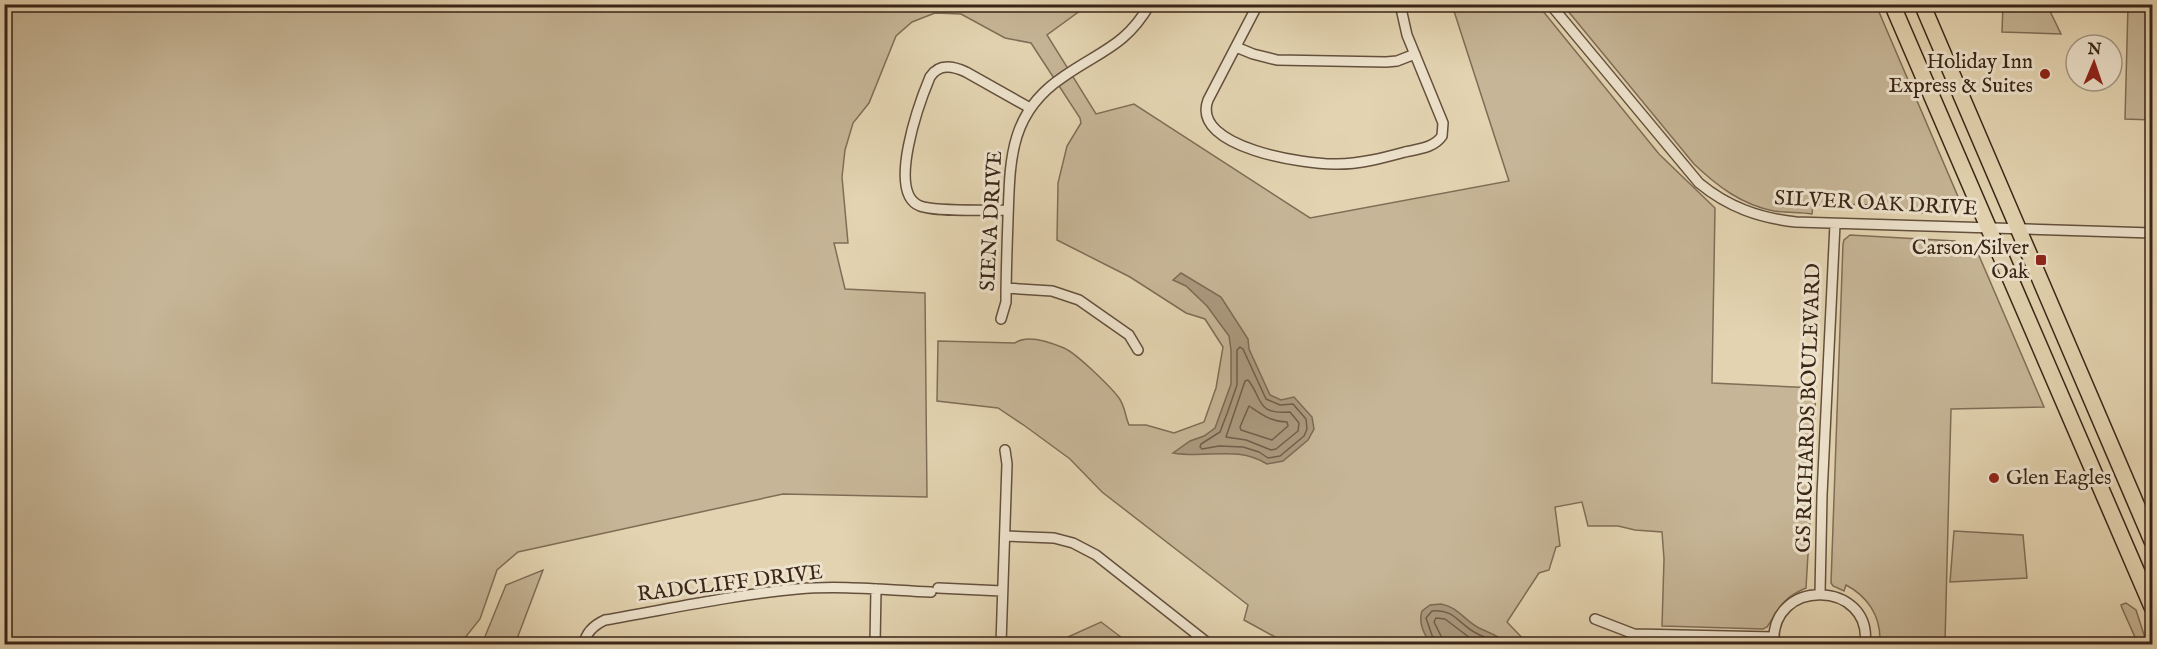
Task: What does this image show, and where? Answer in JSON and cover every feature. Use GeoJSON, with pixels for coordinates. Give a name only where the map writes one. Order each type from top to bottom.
{"type":"FeatureCollection","features":[{"type":"Feature","properties":{"kind":"main road"},"geometry":{"type":"LineString","coordinates":[[1892,4],[2117,458],[2152,541]]}},
{"type":"Feature","properties":{"kind":"main road"},"geometry":{"type":"LineString","coordinates":[[1922,4],[2091,465],[2152,607]]}},
{"type":"Feature","properties":{"kind":"main road"},"geometry":{"type":"LineString","coordinates":[[2091,465],[2117,458]]}},
{"type":"Feature","properties":{"kind":"street","name":"SIENA DRIVE"},"geometry":{"type":"LineString","coordinates":[[1001,319],[1006,302],[1011,157],[1019,130],[1030,108],[1043,92],[1120,42],[1129,34],[1150,4]]}},
{"type":"Feature","properties":{"kind":"street"},"geometry":{"type":"LineString","coordinates":[[1258,4],[1206,105],[1209,124],[1219,133],[1266,154],[1294,161],[1325,164],[1354,163],[1382,158],[1432,145],[1440,140],[1443,123],[1415,54],[1400,4]]}},
{"type":"Feature","properties":{"kind":"street","name":"SILVER OAK DRIVE"},"geometry":{"type":"LineString","coordinates":[[1550,4],[1699,183],[1713,195],[1732,206],[1775,220],[1835,224],[2152,233]]}},
{"type":"Feature","properties":{"kind":"street"},"geometry":{"type":"LineString","coordinates":[[1236,47],[1263,58],[1277,60],[1386,62],[1397,61],[1415,54]]}},
{"type":"Feature","properties":{"kind":"street"},"geometry":{"type":"LineString","coordinates":[[1008,210],[930,208],[914,203],[906,192],[909,139],[930,77],[933,72],[943,67],[966,72],[1030,108]]}},
{"type":"Feature","properties":{"kind":"street","name":"GS RICHARDS BOULEVARD"},"geometry":{"type":"LineString","coordinates":[[1820,594],[1835,224]]}},
{"type":"Feature","properties":{"kind":"street"},"geometry":{"type":"LineString","coordinates":[[1006,288],[1052,291],[1079,300],[1129,335],[1138,350]]}},
{"type":"Feature","properties":{"kind":"street"},"geometry":{"type":"LineString","coordinates":[[1001,645],[1007,464],[1005,450]]}},
{"type":"Feature","properties":{"kind":"street"},"geometry":{"type":"LineString","coordinates":[[1005,536],[1054,538],[1072,543],[1096,555],[1209,645]]}},
{"type":"Feature","properties":{"kind":"street","name":"RADCLIFF DRIVE"},"geometry":{"type":"LineString","coordinates":[[584,645],[587,633],[605,620],[799,589],[1002,591]]}},
{"type":"Feature","properties":{"kind":"street"},"geometry":{"type":"LineString","coordinates":[[875,645],[876,590]]}},
{"type":"Feature","properties":{"kind":"street"},"geometry":{"type":"LineString","coordinates":[[1595,619],[1634,634],[1774,641],[1781,615],[1788,606],[1798,600],[1820,594],[1832,596],[1853,608],[1864,628],[1866,645]]}},
{"type":"Feature","properties":{"kind":"shaded area"},"geometry":{"type":"Polygon","coordinates":[[[4,5],[1088,5],[1047,35],[1096,114],[1134,104],[1310,218],[1509,181],[1452,5],[1538,5],[1659,154],[1715,208],[1712,383],[1816,388],[1813,453],[1809,465],[1812,486],[1806,588],[1787,600],[1767,627],[1763,629],[1662,626],[1664,559],[1662,532],[1618,526],[1588,526],[1582,502],[1555,507],[1560,546],[1556,547],[1549,570],[1539,573],[1507,622],[1528,644],[1288,644],[1244,620],[1248,605],[1102,492],[1070,459],[1025,426],[998,408],[937,401],[938,341],[1015,343],[1032,339],[1052,343],[1077,356],[1119,398],[1129,425],[1146,425],[1174,433],[1204,422],[1216,388],[1223,347],[1205,319],[1186,313],[1130,277],[1057,240],[1058,183],[1067,146],[1081,123],[1080,118],[1031,43],[1005,38],[961,14],[935,13],[912,22],[896,36],[869,103],[853,123],[845,150],[842,177],[848,243],[834,243],[845,289],[925,293],[927,497],[783,494],[518,552],[497,570],[480,619],[460,644],[5,644],[4,5]]]}},
{"type":"Feature","properties":{"kind":"shaded area"},"geometry":{"type":"Polygon","coordinates":[[[1563,5],[1876,5],[1959,199],[1949,214],[1916,213],[1890,206],[1813,205],[1812,214],[1774,211],[1751,204],[1721,187],[1694,164],[1563,5]]]}},
{"type":"Feature","properties":{"kind":"shaded area"},"geometry":{"type":"Polygon","coordinates":[[[2003,5],[2047,5],[2061,34],[2002,32],[2003,5]]]}},
{"type":"Feature","properties":{"kind":"shaded area"},"geometry":{"type":"Polygon","coordinates":[[[2128,5],[2152,5],[2152,120],[2125,119],[2128,5]]]}},
{"type":"Feature","properties":{"kind":"shaded area"},"geometry":{"type":"Polygon","coordinates":[[[1850,235],[1955,241],[1956,252],[1977,251],[2044,407],[1951,409],[1945,642],[1880,639],[1878,622],[1866,601],[1846,585],[1844,591],[1831,583],[1843,244],[1850,235]]]}},
{"type":"Feature","properties":{"kind":"shaded area"},"geometry":{"type":"Polygon","coordinates":[[[1954,531],[2023,535],[2027,578],[1950,582],[1954,531]]]}},
{"type":"Feature","properties":{"kind":"shaded area"},"geometry":{"type":"Polygon","coordinates":[[[543,570],[515,644],[482,644],[506,585],[543,570]]]}},
{"type":"Feature","properties":{"kind":"shaded area"},"geometry":{"type":"Polygon","coordinates":[[[2126,603],[2136,610],[2147,644],[2138,644],[2121,605],[2126,603]]]}},
{"type":"Feature","properties":{"kind":"shaded area"},"geometry":{"type":"Polygon","coordinates":[[[1101,622],[1130,644],[1059,644],[1059,641],[1101,622]]]}},
{"type":"Feature","properties":{"kind":"water"},"geometry":{"type":"Polygon","coordinates":[[[1181,273],[1221,297],[1248,339],[1249,349],[1270,395],[1281,400],[1294,397],[1312,417],[1314,429],[1308,440],[1283,461],[1267,464],[1244,455],[1173,453],[1215,428],[1231,384],[1229,336],[1207,306],[1186,286],[1173,280],[1181,273]]]}},
{"type":"Feature","properties":{"kind":"water"},"geometry":{"type":"Polygon","coordinates":[[[1441,604],[1452,608],[1474,625],[1510,644],[1431,644],[1422,628],[1422,611],[1430,605],[1441,604]]]}},
{"type":"Feature","properties":{"kind":"place","name":"Holiday Inn Express & Suites"},"geometry":{"type":"Point","coordinates":[2045,74]}},
{"type":"Feature","properties":{"kind":"place","name":"Carson/Silver Oak"},"geometry":{"type":"Point","coordinates":[2041,260]}},
{"type":"Feature","properties":{"kind":"place","name":"Glen Eagles"},"geometry":{"type":"Point","coordinates":[1994,478]}}]}
